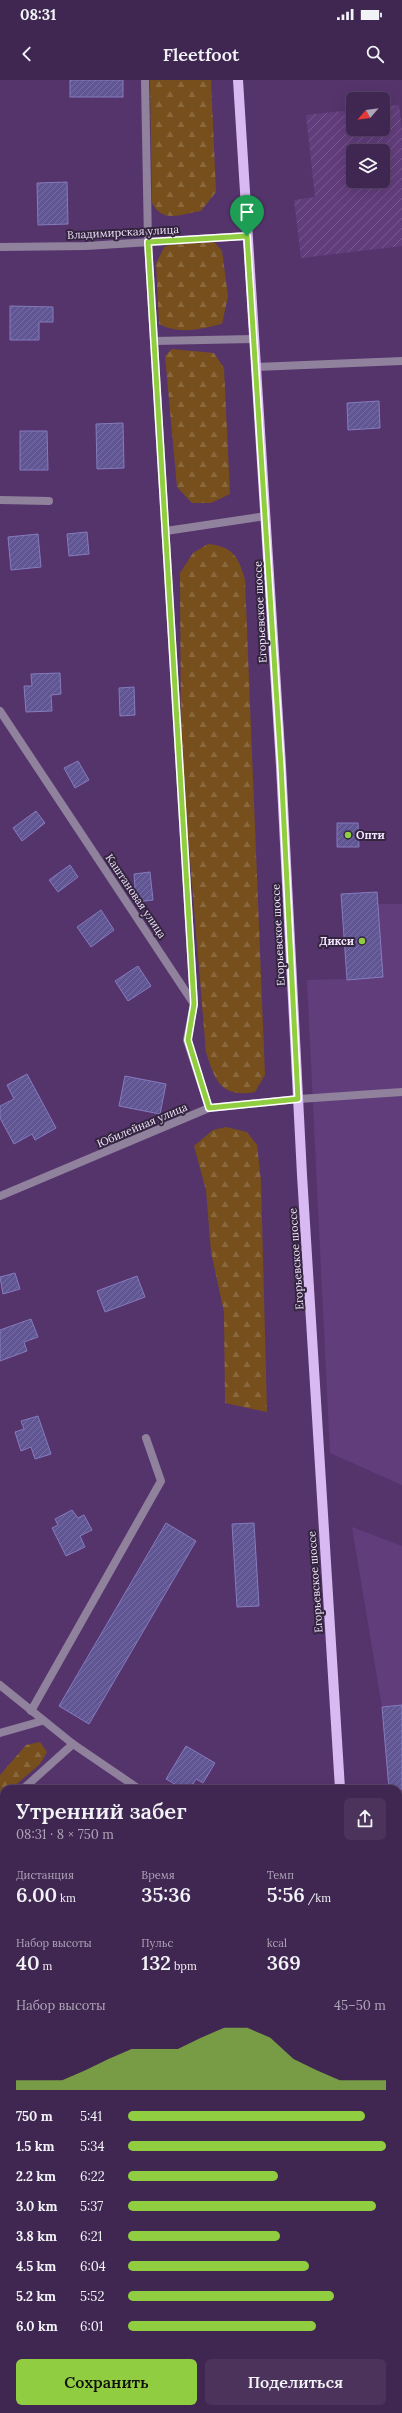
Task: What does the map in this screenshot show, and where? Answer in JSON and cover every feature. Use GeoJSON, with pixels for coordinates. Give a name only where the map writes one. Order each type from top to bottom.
{"type":"FeatureCollection","features":[{"type":"Feature","properties":{"kind":"main road","name":"Егорьевское шоссе"},"geometry":{"type":"LineString","coordinates":[[238,80],[253,339],[266,516],[298,1099],[340,1785]]}},
{"type":"Feature","properties":{"kind":"street"},"geometry":{"type":"LineString","coordinates":[[146,80],[148,242],[194,1004],[188,1040],[209,1108]]}},
{"type":"Feature","properties":{"kind":"street","name":"Владимирская улица"},"geometry":{"type":"LineString","coordinates":[[0,246],[86,246],[247,236]]}},
{"type":"Feature","properties":{"kind":"street"},"geometry":{"type":"LineString","coordinates":[[154,341],[253,339]]}},
{"type":"Feature","properties":{"kind":"street"},"geometry":{"type":"LineString","coordinates":[[256,367],[402,361]]}},
{"type":"Feature","properties":{"kind":"street"},"geometry":{"type":"LineString","coordinates":[[0,500],[50,501]]}},
{"type":"Feature","properties":{"kind":"street"},"geometry":{"type":"LineString","coordinates":[[166,531],[266,516]]}},
{"type":"Feature","properties":{"kind":"street","name":"Каштановая улица"},"geometry":{"type":"LineString","coordinates":[[0,711],[194,1004]]}},
{"type":"Feature","properties":{"kind":"street","name":"Юбилейная улица"},"geometry":{"type":"LineString","coordinates":[[0,1196],[209,1108],[298,1099],[402,1092]]}},
{"type":"Feature","properties":{"kind":"street"},"geometry":{"type":"LineString","coordinates":[[31,1711],[161,1481],[146,1438]]}},
{"type":"Feature","properties":{"kind":"street"},"geometry":{"type":"LineString","coordinates":[[0,1685],[42,1721],[134,1785]]}},
{"type":"Feature","properties":{"kind":"street"},"geometry":{"type":"LineString","coordinates":[[0,1733],[42,1721]]}},
{"type":"Feature","properties":{"kind":"street"},"geometry":{"type":"LineString","coordinates":[[27,1785],[73,1744]]}},
{"type":"Feature","properties":{"kind":"shaded area"},"geometry":{"type":"Polygon","coordinates":[[[399,105],[402,130],[402,246],[301,258],[294,200],[315,197],[306,115],[346,111],[346,136],[390,136],[390,106],[399,105]]]}},
{"type":"Feature","properties":{"kind":"shaded area"},"geometry":{"type":"Polygon","coordinates":[[[377,892],[378,904],[402,904],[402,1485],[330,1453],[307,980],[347,979],[341,894],[377,892]]]}},
{"type":"Feature","properties":{"kind":"shaded area"},"geometry":{"type":"Polygon","coordinates":[[[352,1527],[402,1546],[402,1785],[391,1785],[382,1707],[352,1527]]]}},
{"type":"Feature","properties":{"kind":"green space"},"geometry":{"type":"Polygon","coordinates":[[[150,80],[211,80],[216,192],[201,211],[167,216],[161,214],[152,203],[150,80]]]}},
{"type":"Feature","properties":{"kind":"green space"},"geometry":{"type":"Polygon","coordinates":[[[213,240],[222,251],[228,296],[222,324],[198,329],[183,330],[159,324],[156,263],[165,246],[189,241],[213,240]]]}},
{"type":"Feature","properties":{"kind":"green space"},"geometry":{"type":"Polygon","coordinates":[[[172,349],[214,353],[224,368],[230,494],[211,503],[192,503],[177,487],[165,356],[172,349]]]}},
{"type":"Feature","properties":{"kind":"green space"},"geometry":{"type":"Polygon","coordinates":[[[208,544],[223,547],[234,554],[240,565],[245,580],[265,1075],[255,1092],[244,1093],[227,1090],[221,1085],[216,1079],[206,1052],[181,752],[180,573],[193,553],[208,544]]]}},
{"type":"Feature","properties":{"kind":"green space"},"geometry":{"type":"Polygon","coordinates":[[[226,1127],[247,1132],[257,1145],[261,1181],[267,1412],[225,1403],[224,1312],[211,1252],[206,1190],[194,1146],[213,1130],[226,1127]]]}},
{"type":"Feature","properties":{"kind":"green space"},"geometry":{"type":"Polygon","coordinates":[[[40,1742],[47,1752],[40,1764],[16,1785],[0,1785],[0,1775],[26,1745],[40,1742]]]}},
{"type":"Feature","properties":{"kind":"building"},"geometry":{"type":"Polygon","coordinates":[[[70,80],[123,80],[123,97],[70,97],[70,80]]]}},
{"type":"Feature","properties":{"kind":"building"},"geometry":{"type":"Polygon","coordinates":[[[67,182],[68,224],[38,225],[37,183],[67,182]]]}},
{"type":"Feature","properties":{"kind":"building"},"geometry":{"type":"Polygon","coordinates":[[[10,306],[53,307],[53,322],[39,322],[39,340],[10,340],[10,306]]]}},
{"type":"Feature","properties":{"kind":"building"},"geometry":{"type":"Polygon","coordinates":[[[379,401],[380,428],[348,430],[347,403],[379,401]]]}},
{"type":"Feature","properties":{"kind":"building"},"geometry":{"type":"Polygon","coordinates":[[[123,423],[124,468],[97,469],[96,424],[123,423]]]}},
{"type":"Feature","properties":{"kind":"building"},"geometry":{"type":"Polygon","coordinates":[[[20,431],[47,431],[48,470],[20,470],[20,431]]]}},
{"type":"Feature","properties":{"kind":"building"},"geometry":{"type":"Polygon","coordinates":[[[87,532],[89,554],[69,556],[67,534],[87,532]]]}},
{"type":"Feature","properties":{"kind":"building"},"geometry":{"type":"Polygon","coordinates":[[[38,534],[41,567],[11,570],[8,537],[38,534]]]}},
{"type":"Feature","properties":{"kind":"building"},"geometry":{"type":"Polygon","coordinates":[[[60,673],[61,694],[51,695],[52,711],[26,712],[24,686],[32,686],[31,674],[60,673]]]}},
{"type":"Feature","properties":{"kind":"building"},"geometry":{"type":"Polygon","coordinates":[[[134,687],[135,715],[120,716],[119,688],[134,687]]]}},
{"type":"Feature","properties":{"kind":"building"},"geometry":{"type":"Polygon","coordinates":[[[78,761],[89,780],[75,788],[64,768],[78,761]]]}},
{"type":"Feature","properties":{"kind":"building"},"geometry":{"type":"Polygon","coordinates":[[[36,811],[45,823],[22,841],[13,828],[36,811]]]}},
{"type":"Feature","properties":{"kind":"building"},"geometry":{"type":"Polygon","coordinates":[[[337,823],[358,823],[359,847],[337,847],[337,823]]]}},
{"type":"Feature","properties":{"kind":"building"},"geometry":{"type":"Polygon","coordinates":[[[70,865],[78,877],[58,892],[49,880],[70,865]]]}},
{"type":"Feature","properties":{"kind":"building"},"geometry":{"type":"Polygon","coordinates":[[[150,872],[153,900],[136,902],[134,874],[150,872]]]}},
{"type":"Feature","properties":{"kind":"building","name":"Дикси"},"geometry":{"type":"Polygon","coordinates":[[[377,892],[383,977],[347,980],[341,894],[377,892]]]}},
{"type":"Feature","properties":{"kind":"building"},"geometry":{"type":"Polygon","coordinates":[[[101,910],[114,930],[91,947],[77,927],[101,910]]]}},
{"type":"Feature","properties":{"kind":"building"},"geometry":{"type":"Polygon","coordinates":[[[138,966],[151,986],[128,1001],[115,981],[138,966]]]}},
{"type":"Feature","properties":{"kind":"building"},"geometry":{"type":"Polygon","coordinates":[[[27,1074],[56,1128],[35,1140],[32,1134],[14,1144],[0,1118],[0,1106],[14,1099],[7,1085],[27,1074]]]}},
{"type":"Feature","properties":{"kind":"building"},"geometry":{"type":"Polygon","coordinates":[[[125,1076],[166,1084],[160,1114],[119,1106],[125,1076]]]}},
{"type":"Feature","properties":{"kind":"building"},"geometry":{"type":"Polygon","coordinates":[[[15,1273],[20,1289],[3,1294],[0,1277],[15,1273]]]}},
{"type":"Feature","properties":{"kind":"building"},"geometry":{"type":"Polygon","coordinates":[[[137,1276],[145,1297],[105,1312],[97,1291],[137,1276]]]}},
{"type":"Feature","properties":{"kind":"building"},"geometry":{"type":"Polygon","coordinates":[[[31,1319],[38,1337],[24,1342],[27,1351],[0,1361],[0,1330],[31,1319]]]}},
{"type":"Feature","properties":{"kind":"building"},"geometry":{"type":"Polygon","coordinates":[[[38,1416],[51,1454],[35,1459],[31,1447],[21,1451],[15,1432],[24,1429],[21,1421],[38,1416]]]}},
{"type":"Feature","properties":{"kind":"building"},"geometry":{"type":"Polygon","coordinates":[[[72,1510],[78,1518],[84,1515],[92,1530],[80,1536],[85,1547],[66,1556],[52,1528],[58,1525],[55,1519],[72,1510]]]}},
{"type":"Feature","properties":{"kind":"building"},"geometry":{"type":"Polygon","coordinates":[[[166,1523],[196,1541],[89,1724],[59,1706],[166,1523]]]}},
{"type":"Feature","properties":{"kind":"building"},"geometry":{"type":"Polygon","coordinates":[[[254,1523],[259,1606],[237,1607],[232,1524],[254,1523]]]}},
{"type":"Feature","properties":{"kind":"building"},"geometry":{"type":"Polygon","coordinates":[[[402,1705],[402,1785],[389,1785],[382,1707],[402,1705]]]}},
{"type":"Feature","properties":{"kind":"building"},"geometry":{"type":"Polygon","coordinates":[[[186,1746],[215,1763],[203,1783],[196,1779],[192,1785],[176,1785],[166,1779],[186,1746]]]}},
{"type":"Feature","properties":{"kind":"place","name":"Опти"},"geometry":{"type":"Point","coordinates":[348,835]}},
{"type":"Feature","properties":{"kind":"place","name":"Дикси"},"geometry":{"type":"Point","coordinates":[362,941]}},
{"type":"Feature","properties":{"kind":"route"},"geometry":{"type":"LineString","coordinates":[[247,236],[281,766],[298,1099],[209,1108],[188,1040],[194,1004],[148,242],[247,236]]}}]}
